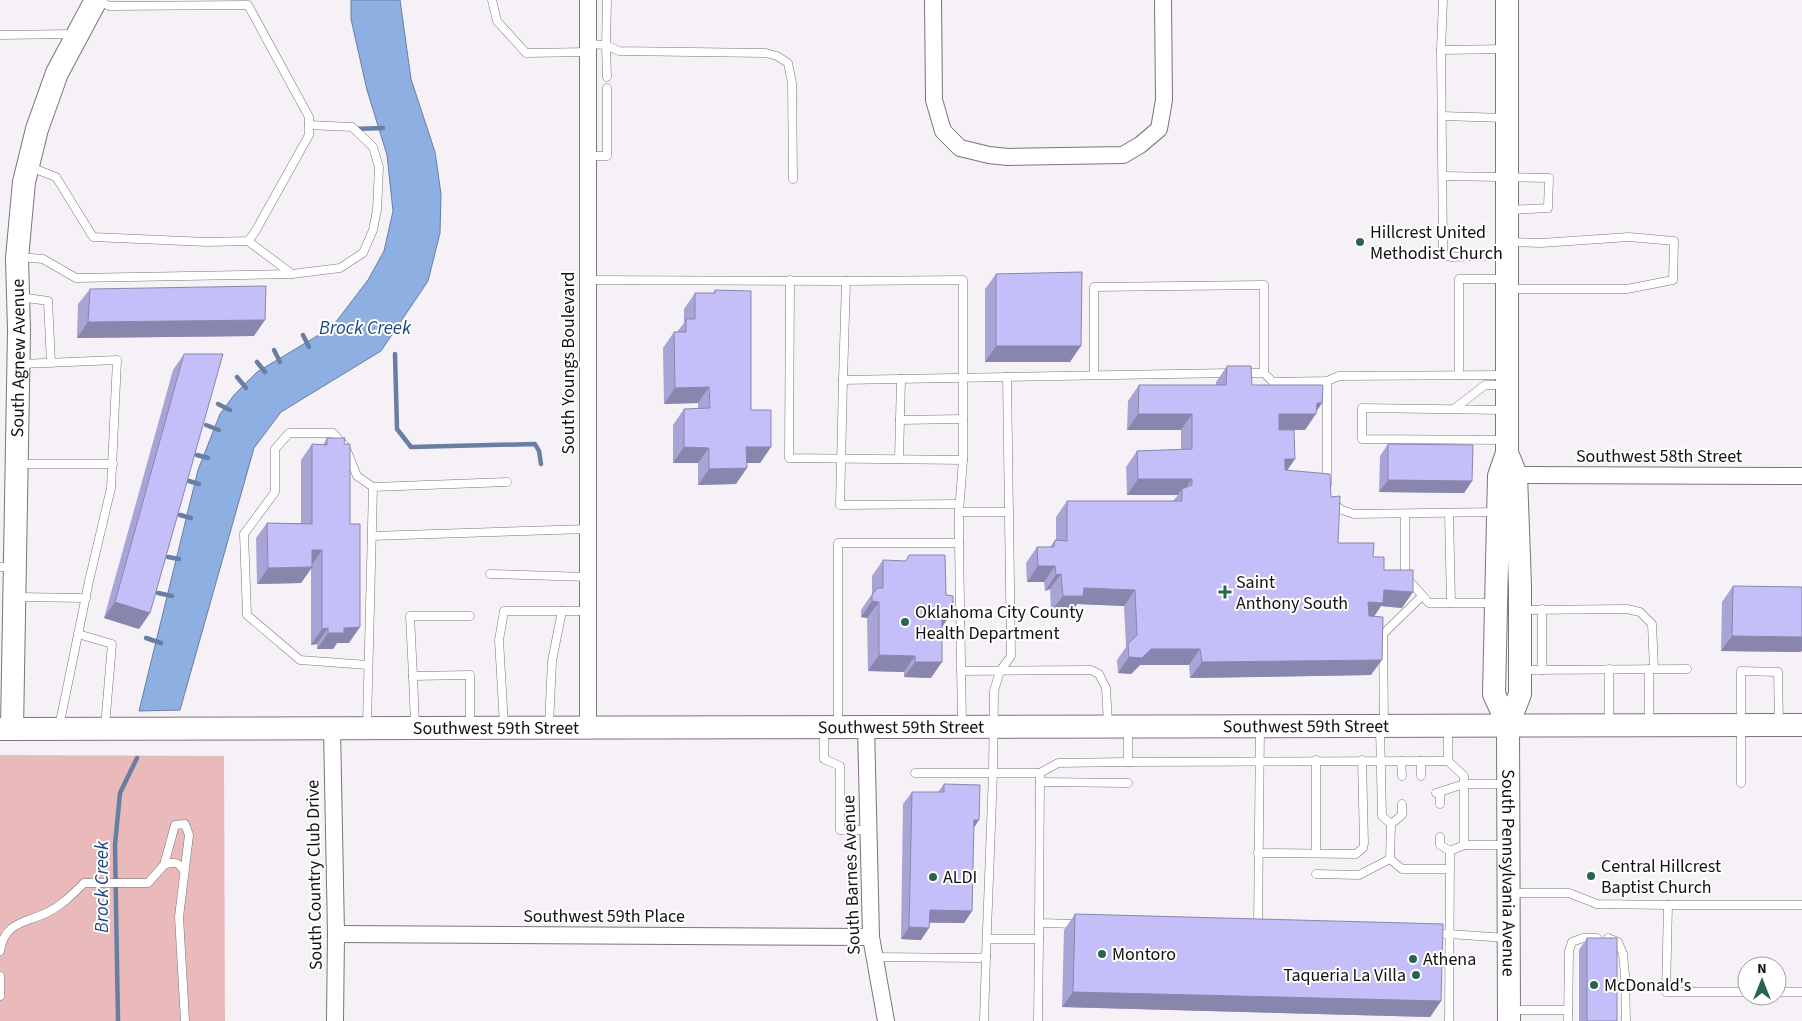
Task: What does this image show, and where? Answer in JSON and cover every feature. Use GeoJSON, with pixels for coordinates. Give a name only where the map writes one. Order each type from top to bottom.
{"type":"FeatureCollection","features":[{"type":"Feature","properties":{"kind":"main road","name":"South Agnew Avenue"},"geometry":{"type":"LineString","coordinates":[[6,729],[12,605],[8,567],[17,464],[17,257],[24,182],[37,129],[50,92],[77,34],[96,0]]}},
{"type":"Feature","properties":{"kind":"main road","name":"South Pennsylvania Avenue"},"geometry":{"type":"LineString","coordinates":[[1507,0],[1507,446],[1498,476],[1494,694],[1508,725]]}},
{"type":"Feature","properties":{"kind":"main road","name":"South Pennsylvania Avenue"},"geometry":{"type":"LineString","coordinates":[[1507,446],[1516,475],[1531,610],[1531,670],[1508,725],[1509,1015]]}},
{"type":"Feature","properties":{"kind":"main road","name":"Southwest 59th Street"},"geometry":{"type":"LineString","coordinates":[[6,729],[1802,724]]}},
{"type":"Feature","properties":{"kind":"street","name":"South Youngs Boulevard"},"geometry":{"type":"LineString","coordinates":[[588,0],[588,726]]}},
{"type":"Feature","properties":{"kind":"street"},"geometry":{"type":"LineString","coordinates":[[933,0],[934,100],[943,131],[960,148],[1008,157],[1123,155],[1140,145],[1159,129],[1164,100],[1163,0]]}},
{"type":"Feature","properties":{"kind":"street","name":"Southwest 58th Street"},"geometry":{"type":"LineString","coordinates":[[1516,475],[1802,476]]}},
{"type":"Feature","properties":{"kind":"street","name":"South Barnes Avenue"},"geometry":{"type":"LineString","coordinates":[[866,726],[870,937],[886,1021]]}},
{"type":"Feature","properties":{"kind":"street","name":"South Country Club Drive"},"geometry":{"type":"LineString","coordinates":[[332,728],[336,934],[335,1021]]}},
{"type":"Feature","properties":{"kind":"street","name":"Southwest 59th Place"},"geometry":{"type":"LineString","coordinates":[[336,934],[870,937]]}},
{"type":"Feature","properties":{"kind":"lane"},"geometry":{"type":"LineString","coordinates":[[96,0],[109,6],[248,5],[309,117],[310,135],[256,232],[248,241]]}},
{"type":"Feature","properties":{"kind":"lane"},"geometry":{"type":"LineString","coordinates":[[492,0],[497,21],[526,53],[588,48],[606,44],[619,51],[766,53],[777,56],[788,63],[792,83],[794,179]]}},
{"type":"Feature","properties":{"kind":"lane"},"geometry":{"type":"LineString","coordinates":[[607,77],[608,0]]}},
{"type":"Feature","properties":{"kind":"lane"},"geometry":{"type":"LineString","coordinates":[[1443,0],[1441,50],[1444,176],[1443,252],[1445,255],[1541,244],[1629,237],[1674,242],[1673,280],[1627,289],[1507,284],[1459,279],[1459,375]]}},
{"type":"Feature","properties":{"kind":"lane"},"geometry":{"type":"LineString","coordinates":[[0,35],[77,34]]}},
{"type":"Feature","properties":{"kind":"lane"},"geometry":{"type":"LineString","coordinates":[[1441,50],[1507,49]]}},
{"type":"Feature","properties":{"kind":"lane"},"geometry":{"type":"LineString","coordinates":[[588,156],[607,156],[607,88]]}},
{"type":"Feature","properties":{"kind":"lane"},"geometry":{"type":"LineString","coordinates":[[1442,116],[1507,118]]}},
{"type":"Feature","properties":{"kind":"lane"},"geometry":{"type":"LineString","coordinates":[[17,257],[43,259],[76,278],[292,274],[340,268],[364,253],[373,230],[379,167],[373,147],[352,127],[309,125]]}},
{"type":"Feature","properties":{"kind":"lane"},"geometry":{"type":"LineString","coordinates":[[28,166],[56,177],[93,237],[207,242],[248,241],[292,274]]}},
{"type":"Feature","properties":{"kind":"lane"},"geometry":{"type":"LineString","coordinates":[[1444,176],[1549,178],[1548,208],[1507,210]]}},
{"type":"Feature","properties":{"kind":"lane"},"geometry":{"type":"LineString","coordinates":[[588,280],[963,280],[963,460],[959,508],[962,726]]}},
{"type":"Feature","properties":{"kind":"lane"},"geometry":{"type":"LineString","coordinates":[[790,280],[789,458],[963,460]]}},
{"type":"Feature","properties":{"kind":"lane"},"geometry":{"type":"LineString","coordinates":[[846,281],[840,505],[959,508],[1009,512]]}},
{"type":"Feature","properties":{"kind":"lane"},"geometry":{"type":"LineString","coordinates":[[1094,375],[1094,287],[1264,285],[1264,373],[1273,382],[1327,381],[1339,376],[1459,375],[1507,380]]}},
{"type":"Feature","properties":{"kind":"lane"},"geometry":{"type":"LineString","coordinates":[[18,296],[48,301],[51,363]]}},
{"type":"Feature","properties":{"kind":"lane"},"geometry":{"type":"LineString","coordinates":[[18,364],[117,360],[111,488],[59,729]]}},
{"type":"Feature","properties":{"kind":"lane"},"geometry":{"type":"LineString","coordinates":[[843,380],[1264,373]]}},
{"type":"Feature","properties":{"kind":"lane"},"geometry":{"type":"LineString","coordinates":[[984,1021],[988,939],[994,691],[1000,670],[1011,656],[1008,377]]}},
{"type":"Feature","properties":{"kind":"lane"},"geometry":{"type":"LineString","coordinates":[[899,459],[901,379]]}},
{"type":"Feature","properties":{"kind":"lane"},"geometry":{"type":"LineString","coordinates":[[1454,409],[1485,384],[1507,380]]}},
{"type":"Feature","properties":{"kind":"lane"},"geometry":{"type":"LineString","coordinates":[[1327,381],[1328,493],[1332,501],[1342,510],[1354,514],[1498,512]]}},
{"type":"Feature","properties":{"kind":"lane"},"geometry":{"type":"LineString","coordinates":[[1507,410],[1362,408],[1362,439],[1507,446]]}},
{"type":"Feature","properties":{"kind":"lane"},"geometry":{"type":"LineString","coordinates":[[900,420],[963,419]]}},
{"type":"Feature","properties":{"kind":"lane"},"geometry":{"type":"LineString","coordinates":[[368,665],[353,666],[300,660],[246,615],[244,534],[275,492],[275,449],[289,433],[333,433],[345,446],[357,476],[373,487],[507,482]]}},
{"type":"Feature","properties":{"kind":"lane"},"geometry":{"type":"LineString","coordinates":[[17,464],[113,464]]}},
{"type":"Feature","properties":{"kind":"lane"},"geometry":{"type":"LineString","coordinates":[[367,727],[373,487]]}},
{"type":"Feature","properties":{"kind":"lane"},"geometry":{"type":"LineString","coordinates":[[1449,513],[1450,602]]}},
{"type":"Feature","properties":{"kind":"lane"},"geometry":{"type":"LineString","coordinates":[[1405,514],[1405,576],[1428,602],[1495,602]]}},
{"type":"Feature","properties":{"kind":"lane"},"geometry":{"type":"LineString","coordinates":[[372,536],[588,529]]}},
{"type":"Feature","properties":{"kind":"lane"},"geometry":{"type":"LineString","coordinates":[[868,830],[840,830],[840,766],[824,759],[831,726],[838,543],[959,543]]}},
{"type":"Feature","properties":{"kind":"lane"},"geometry":{"type":"LineString","coordinates":[[490,574],[588,577]]}},
{"type":"Feature","properties":{"kind":"lane"},"geometry":{"type":"LineString","coordinates":[[1390,859],[1390,824],[1382,816],[1383,634],[1422,596]]}},
{"type":"Feature","properties":{"kind":"lane"},"geometry":{"type":"LineString","coordinates":[[12,605],[86,598]]}},
{"type":"Feature","properties":{"kind":"lane"},"geometry":{"type":"LineString","coordinates":[[1531,610],[1627,609],[1640,612],[1652,624],[1649,725]]}},
{"type":"Feature","properties":{"kind":"lane"},"geometry":{"type":"LineString","coordinates":[[504,727],[499,640],[504,611],[588,611]]}},
{"type":"Feature","properties":{"kind":"lane"},"geometry":{"type":"LineString","coordinates":[[549,727],[552,661],[562,611]]}},
{"type":"Feature","properties":{"kind":"lane"},"geometry":{"type":"LineString","coordinates":[[415,727],[410,616],[470,616]]}},
{"type":"Feature","properties":{"kind":"lane"},"geometry":{"type":"LineString","coordinates":[[78,634],[112,644],[105,729]]}},
{"type":"Feature","properties":{"kind":"lane"},"geometry":{"type":"LineString","coordinates":[[1609,669],[1609,725]]}},
{"type":"Feature","properties":{"kind":"lane"},"geometry":{"type":"LineString","coordinates":[[1531,670],[1687,669]]}},
{"type":"Feature","properties":{"kind":"lane"},"geometry":{"type":"LineString","coordinates":[[961,671],[1090,670],[1099,674],[1106,688],[1128,762]]}},
{"type":"Feature","properties":{"kind":"lane"},"geometry":{"type":"LineString","coordinates":[[1740,783],[1741,671],[1778,672],[1779,724]]}},
{"type":"Feature","properties":{"kind":"lane"},"geometry":{"type":"LineString","coordinates":[[413,676],[470,675],[470,727]]}},
{"type":"Feature","properties":{"kind":"lane"},"geometry":{"type":"LineString","coordinates":[[1448,725],[1448,761]]}},
{"type":"Feature","properties":{"kind":"lane"},"geometry":{"type":"LineString","coordinates":[[1257,928],[1260,726]]}},
{"type":"Feature","properties":{"kind":"lane"},"geometry":{"type":"LineString","coordinates":[[1316,760],[1316,854]]}},
{"type":"Feature","properties":{"kind":"lane"},"geometry":{"type":"LineString","coordinates":[[915,773],[1040,773],[1058,763],[1259,763],[1316,760],[1448,761],[1464,776],[1464,845]]}},
{"type":"Feature","properties":{"kind":"lane"},"geometry":{"type":"LineString","coordinates":[[1258,853],[1356,854],[1363,848],[1362,760]]}},
{"type":"Feature","properties":{"kind":"lane"},"geometry":{"type":"LineString","coordinates":[[1401,761],[1402,776]]}},
{"type":"Feature","properties":{"kind":"lane"},"geometry":{"type":"LineString","coordinates":[[1421,761],[1421,776]]}},
{"type":"Feature","properties":{"kind":"lane"},"geometry":{"type":"LineString","coordinates":[[1038,1021],[1040,773]]}},
{"type":"Feature","properties":{"kind":"lane"},"geometry":{"type":"LineString","coordinates":[[1040,782],[1128,783]]}},
{"type":"Feature","properties":{"kind":"lane"},"geometry":{"type":"LineString","coordinates":[[1440,804],[1438,793],[1464,784],[1508,784]]}},
{"type":"Feature","properties":{"kind":"lane"},"geometry":{"type":"LineString","coordinates":[[1390,824],[1402,815],[1402,804]]}},
{"type":"Feature","properties":{"kind":"lane"},"geometry":{"type":"LineString","coordinates":[[0,951],[1,942],[19,922],[44,914],[65,901],[84,883],[148,883],[164,865],[175,824],[185,824],[189,835],[183,870],[183,890],[179,917],[185,1021]]}},
{"type":"Feature","properties":{"kind":"lane"},"geometry":{"type":"LineString","coordinates":[[1440,837],[1440,845],[1450,851]]}},
{"type":"Feature","properties":{"kind":"lane"},"geometry":{"type":"LineString","coordinates":[[1450,851],[1464,845],[1508,845]]}},
{"type":"Feature","properties":{"kind":"lane"},"geometry":{"type":"LineString","coordinates":[[1449,1021],[1450,851]]}},
{"type":"Feature","properties":{"kind":"lane"},"geometry":{"type":"LineString","coordinates":[[1390,859],[1402,869],[1450,869]]}},
{"type":"Feature","properties":{"kind":"lane"},"geometry":{"type":"LineString","coordinates":[[1316,874],[1359,875],[1390,859]]}},
{"type":"Feature","properties":{"kind":"lane"},"geometry":{"type":"LineString","coordinates":[[164,865],[172,862],[178,863],[183,870]]}},
{"type":"Feature","properties":{"kind":"lane"},"geometry":{"type":"LineString","coordinates":[[1508,892],[1569,892],[1597,904],[1802,905]]}},
{"type":"Feature","properties":{"kind":"lane"},"geometry":{"type":"LineString","coordinates":[[1668,905],[1666,992],[1737,992]]}},
{"type":"Feature","properties":{"kind":"lane"},"geometry":{"type":"LineString","coordinates":[[1039,923],[1084,924]]}},
{"type":"Feature","properties":{"kind":"lane"},"geometry":{"type":"LineString","coordinates":[[1248,928],[1267,928]]}},
{"type":"Feature","properties":{"kind":"lane"},"geometry":{"type":"LineString","coordinates":[[1421,932],[1508,938]]}},
{"type":"Feature","properties":{"kind":"lane"},"geometry":{"type":"LineString","coordinates":[[1568,1021],[1568,951],[1572,942],[1583,938],[1612,938],[1618,942],[1623,954],[1626,1021]]}},
{"type":"Feature","properties":{"kind":"lane"},"geometry":{"type":"LineString","coordinates":[[988,939],[1039,940]]}},
{"type":"Feature","properties":{"kind":"lane"},"geometry":{"type":"LineString","coordinates":[[874,957],[979,958],[986,956]]}},
{"type":"Feature","properties":{"kind":"lane"},"geometry":{"type":"LineString","coordinates":[[0,976],[0,996]]}},
{"type":"Feature","properties":{"kind":"lane"},"geometry":{"type":"LineString","coordinates":[[1787,992],[1802,992]]}},
{"type":"Feature","properties":{"kind":"lane"},"geometry":{"type":"LineString","coordinates":[[1509,1015],[1568,1010]]}},
{"type":"Feature","properties":{"kind":"shaded area"},"geometry":{"type":"Polygon","coordinates":[[[0,755],[224,756],[225,1021],[0,1021],[0,755]]]}},
{"type":"Feature","properties":{"kind":"water","name":"Brock Creek"},"geometry":{"type":"Polygon","coordinates":[[[351,0],[400,0],[411,79],[435,152],[441,194],[440,233],[428,281],[381,351],[281,412],[254,448],[180,710],[139,711],[198,470],[220,414],[234,395],[257,372],[332,327],[368,280],[384,251],[393,211],[387,155],[367,90],[351,19],[351,0]]]}},
{"type":"Feature","properties":{"kind":"building"},"geometry":{"type":"Polygon","coordinates":[[[1082,272],[1081,346],[996,346],[996,274],[1082,272]]]}},
{"type":"Feature","properties":{"kind":"building"},"geometry":{"type":"Polygon","coordinates":[[[266,286],[265,320],[88,322],[90,289],[266,286]]]}},
{"type":"Feature","properties":{"kind":"building"},"geometry":{"type":"Polygon","coordinates":[[[715,290],[751,291],[751,410],[771,410],[771,447],[746,447],[747,468],[709,469],[709,448],[684,447],[684,409],[710,408],[709,387],[675,388],[674,332],[686,332],[686,319],[695,319],[695,293],[715,293],[715,290]]]}},
{"type":"Feature","properties":{"kind":"building"},"geometry":{"type":"Polygon","coordinates":[[[184,354],[223,354],[150,613],[115,602],[184,354]]]}},
{"type":"Feature","properties":{"kind":"building"},"geometry":{"type":"Polygon","coordinates":[[[1227,366],[1251,366],[1252,385],[1323,385],[1322,403],[1317,403],[1316,414],[1279,414],[1279,430],[1294,430],[1295,459],[1285,459],[1285,470],[1330,474],[1331,497],[1340,496],[1338,543],[1374,543],[1373,557],[1384,557],[1384,570],[1413,570],[1413,592],[1384,590],[1383,603],[1368,602],[1369,616],[1383,617],[1382,660],[1202,662],[1200,649],[1151,649],[1142,658],[1129,657],[1128,644],[1137,635],[1135,590],[1084,588],[1083,596],[1063,596],[1061,574],[1056,575],[1055,566],[1038,566],[1037,547],[1054,547],[1055,540],[1067,541],[1067,501],[1182,501],[1182,489],[1192,485],[1192,479],[1138,479],[1137,451],[1192,449],[1192,414],[1138,414],[1139,385],[1226,385],[1227,366]]]}},
{"type":"Feature","properties":{"kind":"building"},"geometry":{"type":"Polygon","coordinates":[[[327,438],[345,438],[344,444],[350,444],[350,524],[360,524],[360,627],[344,628],[344,633],[328,633],[328,628],[322,629],[322,550],[312,550],[312,567],[268,568],[267,523],[312,524],[312,444],[327,445],[327,438]]]}},
{"type":"Feature","properties":{"kind":"building"},"geometry":{"type":"Polygon","coordinates":[[[1388,444],[1473,445],[1472,481],[1388,480],[1388,444]]]}},
{"type":"Feature","properties":{"kind":"building","name":"Oklahoma City County Health Department"},"geometry":{"type":"Polygon","coordinates":[[[909,555],[945,555],[946,595],[953,596],[953,611],[946,611],[942,616],[942,662],[915,662],[915,656],[879,655],[879,602],[872,601],[872,595],[877,588],[883,588],[883,560],[906,561],[909,555]]]}},
{"type":"Feature","properties":{"kind":"building"},"geometry":{"type":"Polygon","coordinates":[[[1733,586],[1802,587],[1802,637],[1732,636],[1733,586]]]}},
{"type":"Feature","properties":{"kind":"building","name":"ALDI"},"geometry":{"type":"Polygon","coordinates":[[[944,784],[980,785],[979,820],[974,820],[972,911],[930,910],[929,928],[909,927],[912,792],[944,792],[944,784]]]}},
{"type":"Feature","properties":{"kind":"building"},"geometry":{"type":"Polygon","coordinates":[[[1075,914],[1443,924],[1441,1001],[1073,992],[1075,914]]]}},
{"type":"Feature","properties":{"kind":"building"},"geometry":{"type":"Polygon","coordinates":[[[1587,938],[1617,938],[1617,1021],[1587,1021],[1587,938]]]}},
{"type":"Feature","properties":{"kind":"waterway"},"geometry":{"type":"LineString","coordinates":[[353,129],[383,128]]}},
{"type":"Feature","properties":{"kind":"waterway"},"geometry":{"type":"LineString","coordinates":[[303,335],[309,347]]}},
{"type":"Feature","properties":{"kind":"waterway"},"geometry":{"type":"LineString","coordinates":[[274,350],[280,362]]}},
{"type":"Feature","properties":{"kind":"waterway"},"geometry":{"type":"LineString","coordinates":[[395,354],[397,429],[411,447],[535,444],[539,451],[541,464]]}},
{"type":"Feature","properties":{"kind":"waterway"},"geometry":{"type":"LineString","coordinates":[[257,362],[265,372]]}},
{"type":"Feature","properties":{"kind":"waterway"},"geometry":{"type":"LineString","coordinates":[[237,377],[246,388]]}},
{"type":"Feature","properties":{"kind":"waterway"},"geometry":{"type":"LineString","coordinates":[[218,404],[230,410]]}},
{"type":"Feature","properties":{"kind":"waterway"},"geometry":{"type":"LineString","coordinates":[[206,425],[219,430]]}},
{"type":"Feature","properties":{"kind":"waterway"},"geometry":{"type":"LineString","coordinates":[[197,455],[208,458]]}},
{"type":"Feature","properties":{"kind":"waterway"},"geometry":{"type":"LineString","coordinates":[[189,481],[199,484]]}},
{"type":"Feature","properties":{"kind":"waterway"},"geometry":{"type":"LineString","coordinates":[[180,515],[191,518]]}},
{"type":"Feature","properties":{"kind":"waterway"},"geometry":{"type":"LineString","coordinates":[[168,557],[179,559]]}},
{"type":"Feature","properties":{"kind":"waterway"},"geometry":{"type":"LineString","coordinates":[[158,593],[172,596]]}},
{"type":"Feature","properties":{"kind":"waterway"},"geometry":{"type":"LineString","coordinates":[[146,638],[161,643]]}},
{"type":"Feature","properties":{"kind":"waterway","name":"Brock Creek"},"geometry":{"type":"LineString","coordinates":[[118,1021],[115,845],[120,793],[137,758]]}},
{"type":"Feature","properties":{"kind":"place","name":"Hillcrest United Methodist Church"},"geometry":{"type":"Point","coordinates":[1360,242]}},
{"type":"Feature","properties":{"kind":"place","name":"Saint Anthony South"},"geometry":{"type":"Point","coordinates":[1225,592]}},
{"type":"Feature","properties":{"kind":"place","name":"Oklahoma City County Health Department"},"geometry":{"type":"Point","coordinates":[905,622]}},
{"type":"Feature","properties":{"kind":"place","name":"Central Hillcrest Baptist Church"},"geometry":{"type":"Point","coordinates":[1591,876]}},
{"type":"Feature","properties":{"kind":"place","name":"ALDI"},"geometry":{"type":"Point","coordinates":[933,877]}},
{"type":"Feature","properties":{"kind":"place","name":"Montoro"},"geometry":{"type":"Point","coordinates":[1102,954]}},
{"type":"Feature","properties":{"kind":"place","name":"Athena"},"geometry":{"type":"Point","coordinates":[1413,959]}},
{"type":"Feature","properties":{"kind":"place","name":"Taqueria La Villa"},"geometry":{"type":"Point","coordinates":[1416,975]}},
{"type":"Feature","properties":{"kind":"place","name":"McDonald's"},"geometry":{"type":"Point","coordinates":[1594,985]}}]}
